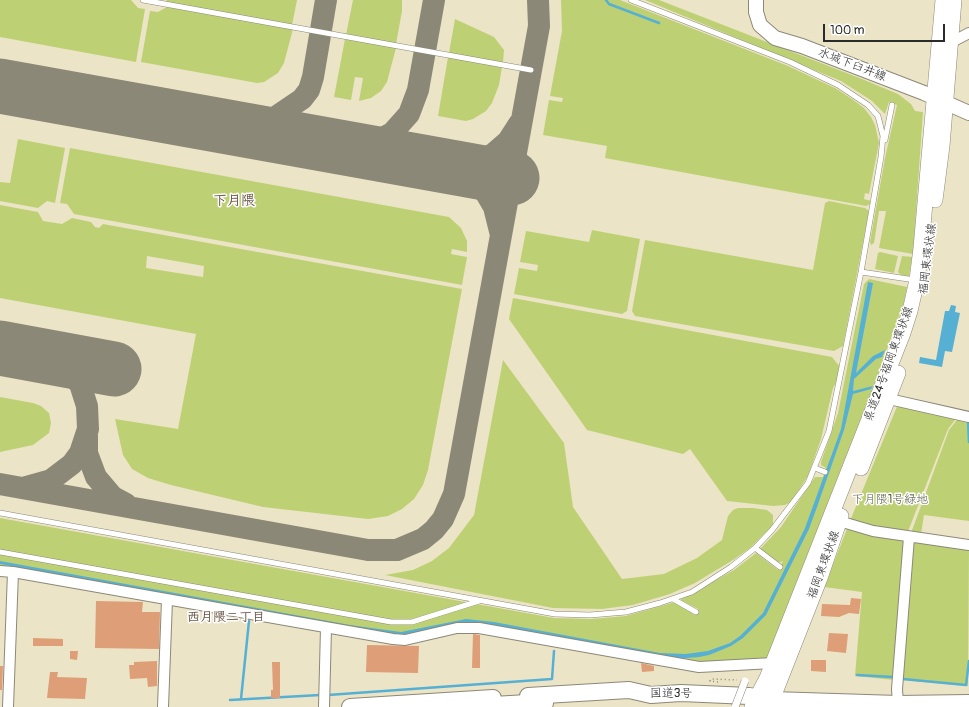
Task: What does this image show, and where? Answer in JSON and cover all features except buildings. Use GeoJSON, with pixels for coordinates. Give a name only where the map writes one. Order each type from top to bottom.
{"type":"FeatureCollection","features":[{"type":"Feature","properties":{"kind":"highway","name":"国道3号"},"geometry":{"type":"LineString","coordinates":[[350,707],[629,690],[651,695],[681,693],[762,703],[969,703]]}},
{"type":"Feature","properties":{"kind":"highway"},"geometry":{"type":"LineString","coordinates":[[477,707],[600,701],[651,695]]}},
{"type":"Feature","properties":{"kind":"main road","name":"水城下臼井線"},"geometry":{"type":"LineString","coordinates":[[756,0],[756,12],[760,25],[775,38],[802,46],[969,112]]}},
{"type":"Feature","properties":{"kind":"main road","name":"県道24号福岡東環状線"},"geometry":{"type":"LineString","coordinates":[[762,703],[773,663],[903,333],[917,280],[940,100],[943,0]]}},
{"type":"Feature","properties":{"kind":"main road","name":"福岡東環状線"},"geometry":{"type":"LineString","coordinates":[[762,703],[820,578],[839,521],[888,399],[920,313],[927,281],[940,100],[950,43],[954,0]]}},
{"type":"Feature","properties":{"kind":"street"},"geometry":{"type":"LineString","coordinates":[[950,43],[969,33]]}},
{"type":"Feature","properties":{"kind":"street"},"geometry":{"type":"LineString","coordinates":[[888,399],[969,417]]}},
{"type":"Feature","properties":{"kind":"street"},"geometry":{"type":"LineString","coordinates":[[839,521],[873,531],[969,545]]}},
{"type":"Feature","properties":{"kind":"street"},"geometry":{"type":"LineString","coordinates":[[898,704],[897,689],[909,537]]}},
{"type":"Feature","properties":{"kind":"street"},"geometry":{"type":"LineString","coordinates":[[0,571],[13,572],[393,639],[405,640],[438,632],[479,628],[699,667],[773,663]]}},
{"type":"Feature","properties":{"kind":"street"},"geometry":{"type":"LineString","coordinates":[[8,707],[13,572]]}},
{"type":"Feature","properties":{"kind":"street"},"geometry":{"type":"LineString","coordinates":[[163,707],[167,600]]}},
{"type":"Feature","properties":{"kind":"street"},"geometry":{"type":"LineString","coordinates":[[324,707],[326,628]]}},
{"type":"Feature","properties":{"kind":"street"},"geometry":{"type":"LineString","coordinates":[[735,707],[745,681]]}},
{"type":"Feature","properties":{"kind":"lane"},"geometry":{"type":"LineString","coordinates":[[143,0],[531,70]]}},
{"type":"Feature","properties":{"kind":"lane"},"geometry":{"type":"LineString","coordinates":[[631,0],[790,62],[838,85],[855,95],[868,105],[878,116],[883,136],[881,157]]}},
{"type":"Feature","properties":{"kind":"lane"},"geometry":{"type":"LineString","coordinates":[[0,513],[555,614],[590,615],[626,612],[673,599],[699,588],[756,548],[799,496],[816,468],[829,431],[861,272],[881,157],[892,105]]}},
{"type":"Feature","properties":{"kind":"lane"},"geometry":{"type":"LineString","coordinates":[[861,272],[917,280]]}},
{"type":"Feature","properties":{"kind":"lane"},"geometry":{"type":"LineString","coordinates":[[816,468],[825,472]]}},
{"type":"Feature","properties":{"kind":"lane"},"geometry":{"type":"LineString","coordinates":[[756,548],[780,567]]}},
{"type":"Feature","properties":{"kind":"lane"},"geometry":{"type":"LineString","coordinates":[[0,552],[391,622],[412,622],[480,601]]}},
{"type":"Feature","properties":{"kind":"lane"},"geometry":{"type":"LineString","coordinates":[[673,599],[696,612]]}},
{"type":"Feature","properties":{"kind":"path"},"geometry":{"type":"LineString","coordinates":[[733,684],[710,681],[711,679],[745,681]]}},
{"type":"Feature","properties":{"kind":"green space"},"geometry":{"type":"Polygon","coordinates":[[[0,0],[131,0],[138,8],[145,9],[136,62],[0,37],[0,0]]]}},
{"type":"Feature","properties":{"kind":"green space"},"geometry":{"type":"Polygon","coordinates":[[[166,0],[297,0],[292,25],[168,3],[166,0]]]}},
{"type":"Feature","properties":{"kind":"green space"},"geometry":{"type":"Polygon","coordinates":[[[353,0],[402,0],[402,11],[396,44],[346,35],[353,0]]]}},
{"type":"Feature","properties":{"kind":"green space"},"geometry":{"type":"Polygon","coordinates":[[[561,0],[620,0],[788,66],[835,88],[852,99],[864,108],[871,117],[875,125],[879,143],[869,194],[865,193],[864,199],[871,201],[870,204],[866,206],[605,158],[607,146],[543,135],[549,100],[562,102],[563,98],[550,96],[562,31],[561,0]]]}},
{"type":"Feature","properties":{"kind":"green space"},"geometry":{"type":"Polygon","coordinates":[[[645,0],[659,0],[862,79],[898,94],[911,104],[915,111],[923,112],[913,254],[879,248],[886,211],[879,211],[874,243],[871,245],[870,242],[885,158],[897,105],[889,102],[885,114],[872,101],[841,81],[645,0]]]}},
{"type":"Feature","properties":{"kind":"green space"},"geometry":{"type":"Polygon","coordinates":[[[167,7],[293,29],[284,63],[278,73],[264,82],[257,83],[141,62],[150,11],[158,12],[167,7]]]}},
{"type":"Feature","properties":{"kind":"green space"},"geometry":{"type":"Polygon","coordinates":[[[455,19],[494,37],[504,50],[503,63],[449,53],[455,19]]]}},
{"type":"Feature","properties":{"kind":"green space"},"geometry":{"type":"Polygon","coordinates":[[[345,39],[396,48],[387,82],[381,91],[371,98],[359,101],[363,78],[355,77],[351,100],[334,97],[345,39]]]}},
{"type":"Feature","properties":{"kind":"green space"},"geometry":{"type":"Polygon","coordinates":[[[448,57],[502,67],[499,85],[492,103],[486,111],[473,119],[466,121],[438,116],[448,57]]]}},
{"type":"Feature","properties":{"kind":"green space"},"geometry":{"type":"Polygon","coordinates":[[[18,139],[65,148],[55,203],[47,201],[38,208],[0,201],[0,182],[10,183],[18,139]]]}},
{"type":"Feature","properties":{"kind":"green space"},"geometry":{"type":"Polygon","coordinates":[[[70,148],[449,217],[461,228],[467,241],[467,252],[452,249],[451,254],[467,257],[462,285],[74,214],[67,204],[60,203],[70,148]]]}},
{"type":"Feature","properties":{"kind":"green space"},"geometry":{"type":"Polygon","coordinates":[[[829,201],[865,208],[869,211],[843,346],[834,351],[635,316],[632,311],[645,240],[813,270],[825,203],[829,201]]]}},
{"type":"Feature","properties":{"kind":"green space"},"geometry":{"type":"Polygon","coordinates":[[[0,205],[38,212],[43,221],[62,224],[72,218],[91,222],[95,227],[99,228],[103,224],[462,289],[428,470],[423,485],[414,499],[402,509],[388,516],[368,519],[263,507],[148,478],[132,469],[123,455],[115,419],[178,429],[196,334],[0,298],[0,205]],[[147,256],[146,268],[203,277],[204,266],[147,256]]]}},
{"type":"Feature","properties":{"kind":"green space"},"geometry":{"type":"Polygon","coordinates":[[[592,230],[640,239],[627,311],[622,314],[514,294],[519,268],[537,271],[538,265],[520,262],[526,231],[589,242],[592,230]]]}},
{"type":"Feature","properties":{"kind":"green space"},"geometry":{"type":"Polygon","coordinates":[[[880,252],[898,256],[894,273],[875,269],[878,253],[880,252]]]}},
{"type":"Feature","properties":{"kind":"green space"},"geometry":{"type":"Polygon","coordinates":[[[902,256],[912,257],[909,276],[901,275],[898,272],[902,256]]]}},
{"type":"Feature","properties":{"kind":"green space"},"geometry":{"type":"Polygon","coordinates":[[[869,279],[907,287],[904,302],[877,377],[766,660],[692,664],[494,626],[405,636],[0,566],[0,518],[554,618],[591,619],[626,616],[675,602],[695,615],[698,609],[680,600],[734,570],[756,553],[778,570],[783,561],[778,563],[760,549],[781,527],[815,477],[823,477],[826,468],[821,465],[821,462],[838,413],[864,284],[869,279]]]}},
{"type":"Feature","properties":{"kind":"green space"},"geometry":{"type":"Polygon","coordinates":[[[513,298],[832,357],[840,367],[838,379],[833,388],[821,439],[808,476],[791,502],[785,505],[773,506],[727,501],[690,449],[683,454],[587,430],[509,319],[513,298]]]}},
{"type":"Feature","properties":{"kind":"green space"},"geometry":{"type":"Polygon","coordinates":[[[503,360],[564,443],[573,507],[622,579],[664,574],[697,558],[722,540],[728,516],[733,510],[738,508],[767,510],[773,515],[773,525],[750,548],[695,583],[670,594],[633,605],[602,609],[553,608],[385,575],[413,570],[432,561],[449,548],[474,515],[503,360]]]}},
{"type":"Feature","properties":{"kind":"green space"},"geometry":{"type":"Polygon","coordinates":[[[0,397],[33,403],[41,406],[49,413],[51,423],[49,433],[33,445],[0,452],[0,397]]]}},
{"type":"Feature","properties":{"kind":"green space","name":"下月隈1号緑地"},"geometry":{"type":"Polygon","coordinates":[[[898,404],[953,415],[955,420],[948,429],[907,534],[850,521],[898,404]]]}},
{"type":"Feature","properties":{"kind":"green space"},"geometry":{"type":"Polygon","coordinates":[[[960,416],[969,418],[969,521],[924,515],[921,534],[911,533],[949,430],[960,416]]]}},
{"type":"Feature","properties":{"kind":"green space"},"geometry":{"type":"Polygon","coordinates":[[[847,529],[873,535],[903,539],[907,542],[894,680],[855,676],[862,592],[824,587],[847,529]]]}},
{"type":"Feature","properties":{"kind":"green space"},"geometry":{"type":"Polygon","coordinates":[[[912,541],[969,548],[968,686],[901,680],[912,541]]]}},
{"type":"Feature","properties":{"kind":"water"},"geometry":{"type":"Polygon","coordinates":[[[868,282],[873,283],[856,373],[873,356],[885,350],[882,357],[876,359],[854,379],[853,391],[873,386],[871,389],[853,394],[844,430],[809,529],[766,615],[743,638],[731,646],[709,655],[675,659],[494,626],[405,636],[371,632],[0,564],[0,561],[350,625],[401,632],[466,619],[494,622],[660,653],[686,654],[708,651],[730,643],[740,636],[763,613],[805,528],[841,429],[868,282]]]}},
{"type":"Feature","properties":{"kind":"water"},"geometry":{"type":"Polygon","coordinates":[[[951,305],[956,306],[955,312],[960,313],[952,352],[945,351],[942,367],[919,363],[920,357],[936,360],[945,311],[949,311],[951,305]]]}},
{"type":"Feature","properties":{"kind":"waterway"},"geometry":{"type":"LineString","coordinates":[[606,0],[609,4],[659,23]]}},
{"type":"Feature","properties":{"kind":"waterway"},"geometry":{"type":"LineString","coordinates":[[968,420],[969,442]]}},
{"type":"Feature","properties":{"kind":"waterway"},"geometry":{"type":"LineString","coordinates":[[241,699],[249,621]]}},
{"type":"Feature","properties":{"kind":"waterway"},"geometry":{"type":"LineString","coordinates":[[328,695],[552,679],[554,651]]}},
{"type":"Feature","properties":{"kind":"waterway"},"geometry":{"type":"LineString","coordinates":[[903,679],[966,685],[969,661]]}},
{"type":"Feature","properties":{"kind":"waterway"},"geometry":{"type":"LineString","coordinates":[[857,675],[893,677]]}},
{"type":"Feature","properties":{"kind":"waterway"},"geometry":{"type":"LineString","coordinates":[[230,700],[320,695]]}},
{"type":"Feature","properties":{"kind":"taxiway"},"geometry":{"type":"LineString","coordinates":[[238,129],[257,126],[271,120],[302,99],[309,90],[313,77],[326,0]]}},
{"type":"Feature","properties":{"kind":"taxiway"},"geometry":{"type":"LineString","coordinates":[[336,147],[361,146],[377,141],[392,133],[409,114],[418,90],[434,0]]}},
{"type":"Feature","properties":{"kind":"taxiway"},"geometry":{"type":"LineString","coordinates":[[0,484],[368,550],[397,550],[423,539],[434,530],[443,519],[454,494],[539,26],[538,0]]}},
{"type":"Feature","properties":{"kind":"taxiway"},"geometry":{"type":"LineString","coordinates":[[451,168],[476,163],[493,154],[508,141],[519,124]]}},
{"type":"Feature","properties":{"kind":"taxiway"},"geometry":{"type":"LineString","coordinates":[[451,168],[469,177],[484,190],[494,207],[500,231]]}},
{"type":"Feature","properties":{"kind":"taxiway"},"geometry":{"type":"LineString","coordinates":[[26,487],[51,480],[72,464],[80,453],[88,429],[87,406],[80,384],[63,366],[41,356]]}},
{"type":"Feature","properties":{"kind":"taxiway"},"geometry":{"type":"LineString","coordinates":[[87,436],[87,453],[96,477],[113,497],[126,504]]}},
{"type":"Feature","properties":{"kind":"runway"},"geometry":{"type":"LineString","coordinates":[[0,86],[512,178]]}},
{"type":"Feature","properties":{"kind":"runway"},"geometry":{"type":"LineString","coordinates":[[0,348],[114,369]]}},
{"type":"Feature","properties":{"kind":"district","name":"下月隈"},"geometry":{"type":"Point","coordinates":[234,201]}},
{"type":"Feature","properties":{"kind":"district","name":"西月隈二丁目"},"geometry":{"type":"Point","coordinates":[226,618]}}]}
